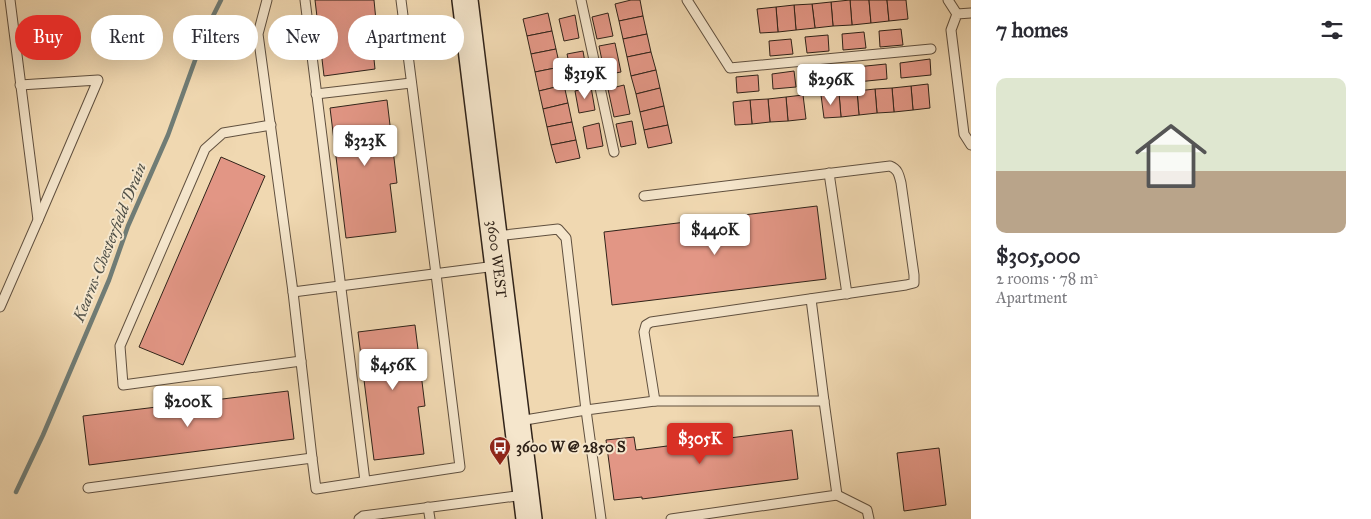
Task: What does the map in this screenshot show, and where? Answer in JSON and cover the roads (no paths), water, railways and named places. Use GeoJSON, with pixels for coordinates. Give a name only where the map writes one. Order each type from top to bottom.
{"type":"FeatureCollection","features":[{"type":"Feature","properties":{"kind":"street","name":"3600 WEST"},"geometry":{"type":"LineString","coordinates":[[465,0],[528,507]]}},
{"type":"Feature","properties":{"kind":"lane"},"geometry":{"type":"LineString","coordinates":[[10,0],[38,220]]}},
{"type":"Feature","properties":{"kind":"lane"},"geometry":{"type":"LineString","coordinates":[[267,0],[258,34],[294,292],[316,488],[460,467],[400,0]]}},
{"type":"Feature","properties":{"kind":"lane"},"geometry":{"type":"LineString","coordinates":[[305,0],[365,481]]}},
{"type":"Feature","properties":{"kind":"lane"},"geometry":{"type":"LineString","coordinates":[[581,0],[614,152]]}},
{"type":"Feature","properties":{"kind":"lane"},"geometry":{"type":"LineString","coordinates":[[687,0],[730,68],[931,49]]}},
{"type":"Feature","properties":{"kind":"lane"},"geometry":{"type":"LineString","coordinates":[[948,0],[957,14]]}},
{"type":"Feature","properties":{"kind":"lane"},"geometry":{"type":"LineString","coordinates":[[957,14],[971,13]]}},
{"type":"Feature","properties":{"kind":"lane"},"geometry":{"type":"LineString","coordinates":[[957,14],[951,30],[964,134],[971,145]]}},
{"type":"Feature","properties":{"kind":"lane"},"geometry":{"type":"LineString","coordinates":[[0,307],[98,80],[20,84]]}},
{"type":"Feature","properties":{"kind":"lane"},"geometry":{"type":"LineString","coordinates":[[316,94],[411,83]]}},
{"type":"Feature","properties":{"kind":"lane"},"geometry":{"type":"LineString","coordinates":[[270,125],[223,133],[205,149],[120,346],[123,385],[301,361]]}},
{"type":"Feature","properties":{"kind":"lane"},"geometry":{"type":"LineString","coordinates":[[644,196],[890,166],[895,168],[901,183],[914,275],[914,283],[651,322],[646,325],[644,332],[655,401]]}},
{"type":"Feature","properties":{"kind":"lane"},"geometry":{"type":"LineString","coordinates":[[829,173],[847,294]]}},
{"type":"Feature","properties":{"kind":"lane"},"geometry":{"type":"LineString","coordinates":[[495,236],[558,229],[566,238],[601,519]]}},
{"type":"Feature","properties":{"kind":"lane"},"geometry":{"type":"LineString","coordinates":[[294,292],[499,266]]}},
{"type":"Feature","properties":{"kind":"lane"},"geometry":{"type":"LineString","coordinates":[[811,299],[837,495]]}},
{"type":"Feature","properties":{"kind":"lane"},"geometry":{"type":"LineString","coordinates":[[518,421],[655,401],[824,401]]}},
{"type":"Feature","properties":{"kind":"lane"},"geometry":{"type":"LineString","coordinates":[[88,488],[312,458]]}},
{"type":"Feature","properties":{"kind":"lane"},"geometry":{"type":"LineString","coordinates":[[671,519],[837,495],[867,510],[869,519]]}},
{"type":"Feature","properties":{"kind":"lane"},"geometry":{"type":"LineString","coordinates":[[428,507],[430,519]]}},
{"type":"Feature","properties":{"kind":"lane"},"geometry":{"type":"LineString","coordinates":[[359,519],[363,516],[386,516],[428,507],[528,507]]}},
{"type":"Feature","properties":{"kind":"waterway","name":"Kearns-Chesterfield Drain"},"geometry":{"type":"LineString","coordinates":[[16,492],[43,435],[109,280],[128,226],[168,135],[206,30],[221,0]]}},
{"type":"Feature","properties":{"kind":"place","name":"3600 W @ 2850 S"},"geometry":{"type":"Point","coordinates":[500,466]}}]}
